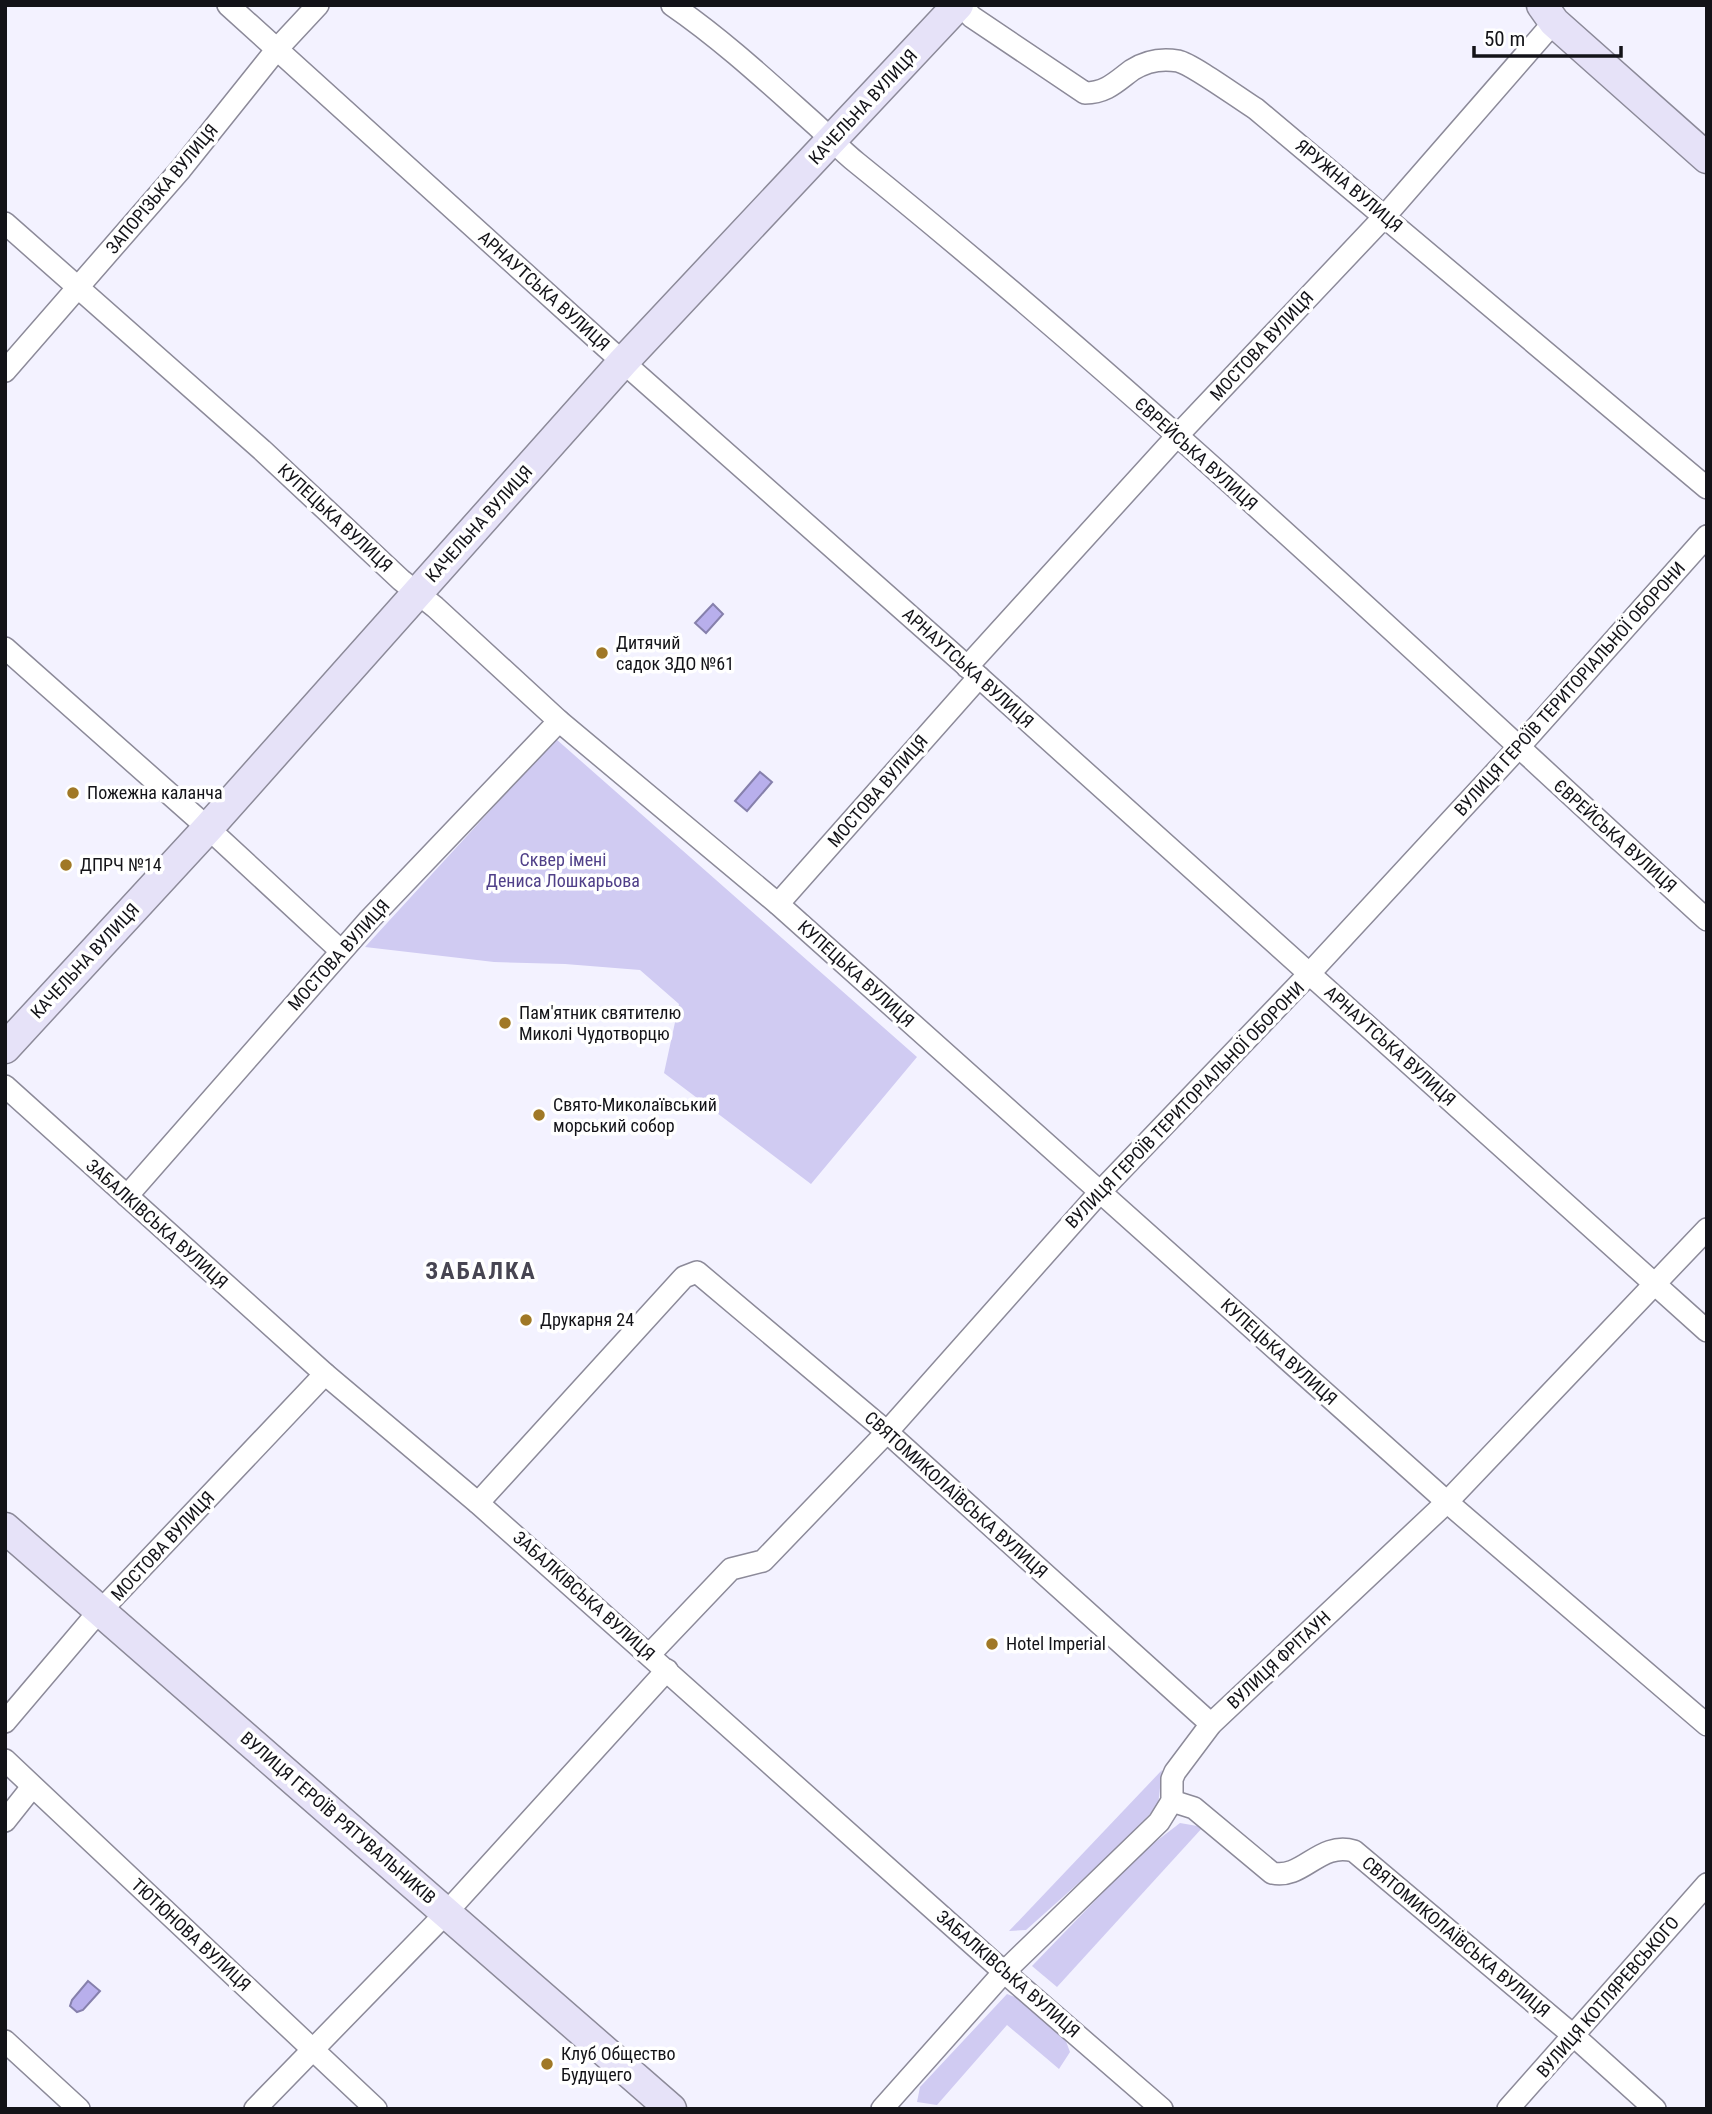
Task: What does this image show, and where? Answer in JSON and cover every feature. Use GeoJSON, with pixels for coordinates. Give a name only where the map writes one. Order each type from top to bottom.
{"type":"FeatureCollection","features":[{"type":"Feature","properties":{"kind":"street","name":"АРНАУТСЬКА ВУЛИЦЯ"},"geometry":{"type":"LineString","coordinates":[[228,5],[623,362],[1707,1331]]}},
{"type":"Feature","properties":{"kind":"street","name":"ЗАПОРІЗЬКА ВУЛИЦЯ"},"geometry":{"type":"LineString","coordinates":[[5,371],[181,169],[277,49],[318,5]]}},
{"type":"Feature","properties":{"kind":"street","name":"ЄВРЕЙСЬКА ВУЛИЦЯ"},"geometry":{"type":"LineString","coordinates":[[672,5],[699,24],[831,141],[979,262],[1177,436],[1707,920]]}},
{"type":"Feature","properties":{"kind":"street","name":"КАЧЕЛЬНА ВУЛИЦЯ"},"geometry":{"type":"LineString","coordinates":[[5,1048],[208,828],[623,362],[959,5]]}},
{"type":"Feature","properties":{"kind":"street","name":"ЯРУЖНА ВУЛИЦЯ"},"geometry":{"type":"LineString","coordinates":[[959,5],[972,17],[1085,93],[1098,93],[1107,89],[1135,68],[1153,60],[1180,61],[1256,109],[1707,488]]}},
{"type":"Feature","properties":{"kind":"street","name":"МОСТОВА ВУЛИЦЯ"},"geometry":{"type":"LineString","coordinates":[[778,904],[972,672],[1177,436],[1385,216],[1548,14]]}},
{"type":"Feature","properties":{"kind":"street"},"geometry":{"type":"LineString","coordinates":[[1548,14],[1707,158]]}},
{"type":"Feature","properties":{"kind":"street","name":"КУПЕЦЬКА ВУЛИЦЯ"},"geometry":{"type":"LineString","coordinates":[[5,223],[262,450],[558,721],[778,904],[1447,1502],[1707,1726]]}},
{"type":"Feature","properties":{"kind":"street","name":"ВУЛИЦЯ ГЕРОЇВ ТЕРИТОРІАЛЬНОЇ ОБОРОНИ"},"geometry":{"type":"LineString","coordinates":[[650,1654],[731,1569],[763,1561],[887,1432],[1100,1192],[1309,974],[1518,748],[1707,536]]}},
{"type":"Feature","properties":{"kind":"street"},"geometry":{"type":"LineString","coordinates":[[5,648],[208,828],[341,951]]}},
{"type":"Feature","properties":{"kind":"street","name":"МОСТОВА ВУЛИЦЯ"},"geometry":{"type":"LineString","coordinates":[[127,1196],[341,951],[558,721]]}},
{"type":"Feature","properties":{"kind":"street","name":"ЗАБАЛКІВСЬКА ВУЛИЦЯ"},"geometry":{"type":"LineString","coordinates":[[5,1086],[325,1374],[478,1503],[650,1654],[1004,1972],[1162,2109]]}},
{"type":"Feature","properties":{"kind":"street","name":"ВУЛИЦЯ ФРІТАУН"},"geometry":{"type":"LineString","coordinates":[[882,2109],[1004,1972],[1158,1822],[1172,1801],[1172,1779],[1175,1772],[1211,1724],[1447,1502],[1707,1229]]}},
{"type":"Feature","properties":{"kind":"street","name":"СВЯТОМИКОЛАЇВСЬКА ВУЛИЦЯ"},"geometry":{"type":"LineString","coordinates":[[478,1503],[684,1278],[696,1272],[887,1432],[1211,1724]]}},
{"type":"Feature","properties":{"kind":"street","name":"МОСТОВА ВУЛИЦЯ"},"geometry":{"type":"LineString","coordinates":[[5,1722],[101,1611],[325,1374]]}},
{"type":"Feature","properties":{"kind":"street","name":"ВУЛИЦЯ ГЕРОЇВ РЯТУВАЛЬНИКІВ"},"geometry":{"type":"LineString","coordinates":[[5,1528],[671,2109]]}},
{"type":"Feature","properties":{"kind":"street"},"geometry":{"type":"LineString","coordinates":[[256,2109],[446,1913],[667,1670]]}},
{"type":"Feature","properties":{"kind":"street","name":"ТЮТЮНОВА ВУЛИЦЯ"},"geometry":{"type":"LineString","coordinates":[[5,1760],[376,2109]]}},
{"type":"Feature","properties":{"kind":"street"},"geometry":{"type":"LineString","coordinates":[[5,1821],[32,1787]]}},
{"type":"Feature","properties":{"kind":"street","name":"СВЯТОМИКОЛАЇВСЬКА ВУЛИЦЯ"},"geometry":{"type":"LineString","coordinates":[[1172,1801],[1194,1808],[1272,1872],[1291,1873],[1332,1849],[1354,1851],[1574,2036],[1655,2109]]}},
{"type":"Feature","properties":{"kind":"street","name":"ВУЛИЦЯ КОТЛЯРЕВСЬКОГО"},"geometry":{"type":"LineString","coordinates":[[1508,2109],[1707,1885]]}},
{"type":"Feature","properties":{"kind":"street"},"geometry":{"type":"LineString","coordinates":[[5,2041],[79,2109]]}},
{"type":"Feature","properties":{"kind":"green space","name":"Сквер імені Дениса Лошкарьова"},"geometry":{"type":"Polygon","coordinates":[[[556,739],[917,1057],[811,1184],[664,1073],[679,1004],[640,970],[494,962],[365,947],[556,739]]]}},
{"type":"Feature","properties":{"kind":"green space"},"geometry":{"type":"Polygon","coordinates":[[[1162,1770],[1158,1806],[1110,1855],[1026,1930],[1009,1931],[1162,1770]]]}},
{"type":"Feature","properties":{"kind":"green space"},"geometry":{"type":"Polygon","coordinates":[[[1180,1823],[1203,1827],[1057,1987],[1032,1966],[1141,1853],[1180,1823]]]}},
{"type":"Feature","properties":{"kind":"green space"},"geometry":{"type":"Polygon","coordinates":[[[1007,1994],[1023,2000],[1064,2036],[1070,2052],[1059,2069],[1007,2025],[937,2105],[917,2102],[920,2087],[1007,1994]]]}},
{"type":"Feature","properties":{"kind":"shaded area"},"geometry":{"type":"Polygon","coordinates":[[[713,604],[723,614],[706,633],[695,623],[713,604]]]}},
{"type":"Feature","properties":{"kind":"shaded area"},"geometry":{"type":"Polygon","coordinates":[[[760,772],[772,782],[747,811],[735,801],[760,772]]]}},
{"type":"Feature","properties":{"kind":"shaded area"},"geometry":{"type":"Polygon","coordinates":[[[88,1981],[100,1991],[83,2010],[77,2012],[70,2006],[72,2000],[88,1981]]]}},
{"type":"Feature","properties":{"kind":"place","name":"Дитячий садок ЗДО №61"},"geometry":{"type":"Point","coordinates":[602,653]}},
{"type":"Feature","properties":{"kind":"place","name":"Пожежна каланча"},"geometry":{"type":"Point","coordinates":[73,793]}},
{"type":"Feature","properties":{"kind":"place","name":"ДПРЧ №14"},"geometry":{"type":"Point","coordinates":[66,865]}},
{"type":"Feature","properties":{"kind":"place","name":"Пам'ятник святителю Миколі Чудотворцю"},"geometry":{"type":"Point","coordinates":[505,1023]}},
{"type":"Feature","properties":{"kind":"place","name":"Свято-Миколаївський морський собор"},"geometry":{"type":"Point","coordinates":[539,1115]}},
{"type":"Feature","properties":{"kind":"place","name":"Друкарня 24"},"geometry":{"type":"Point","coordinates":[526,1320]}},
{"type":"Feature","properties":{"kind":"place","name":"Hotel Imperial"},"geometry":{"type":"Point","coordinates":[992,1644]}},
{"type":"Feature","properties":{"kind":"place","name":"Клуб Общество Будущего"},"geometry":{"type":"Point","coordinates":[547,2064]}},
{"type":"Feature","properties":{"kind":"district","name":"ЗАБАЛКА"},"geometry":{"type":"Point","coordinates":[481,1271]}}]}
